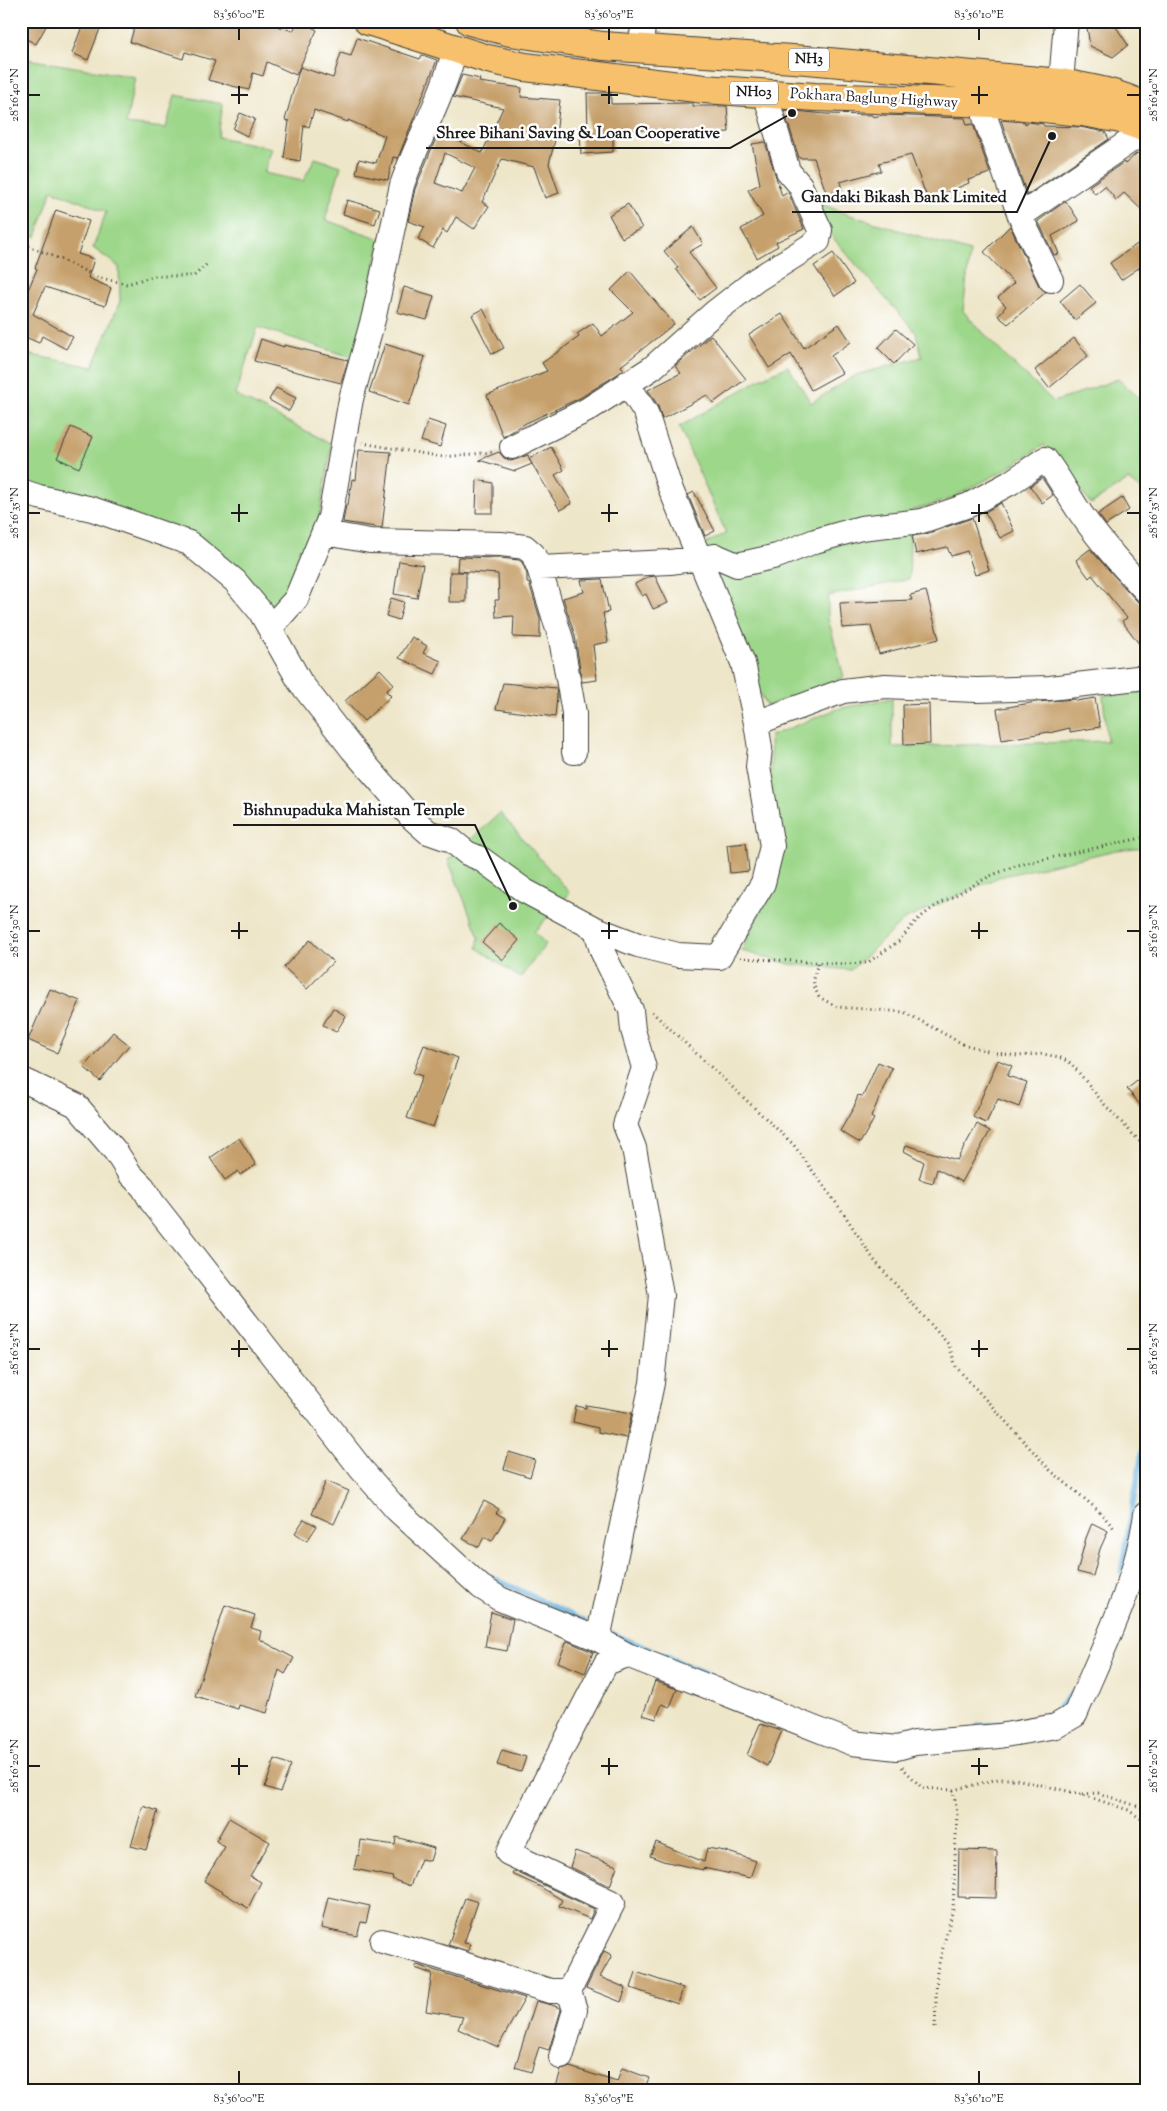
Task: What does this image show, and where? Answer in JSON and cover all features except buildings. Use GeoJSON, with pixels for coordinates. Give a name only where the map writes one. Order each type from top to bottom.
{"type":"FeatureCollection","features":[{"type":"Feature","properties":{"kind":"highway","name":"Pokhara Baglung Highway"},"geometry":{"type":"LineString","coordinates":[[368,21],[455,49],[525,67],[656,83],[834,98],[994,103],[1058,96],[1098,89],[1123,96],[1146,107]]}},
{"type":"Feature","properties":{"kind":"highway","name":"Pokhara Baglung Highway"},"geometry":{"type":"LineString","coordinates":[[470,21],[510,32],[585,44],[808,60],[990,76],[1058,96],[1146,129]]}},
{"type":"Feature","properties":{"kind":"highway"},"geometry":{"type":"LineString","coordinates":[[504,62],[510,32]]}},
{"type":"Feature","properties":{"kind":"street"},"geometry":{"type":"LineString","coordinates":[[640,48],[644,21]]}},
{"type":"Feature","properties":{"kind":"street"},"geometry":{"type":"LineString","coordinates":[[1058,96],[1066,21]]}},
{"type":"Feature","properties":{"kind":"street"},"geometry":{"type":"LineString","coordinates":[[270,628],[296,598],[325,533],[330,517],[351,399],[376,307],[402,185],[409,164],[428,123],[455,49]]}},
{"type":"Feature","properties":{"kind":"street"},"geometry":{"type":"LineString","coordinates":[[990,76],[996,90],[994,103],[985,118],[1020,216],[1051,280]]}},
{"type":"Feature","properties":{"kind":"street"},"geometry":{"type":"LineString","coordinates":[[512,447],[587,410],[652,368],[715,312],[756,280],[818,240],[820,230],[800,185],[788,171],[765,93]]}},
{"type":"Feature","properties":{"kind":"street"},"geometry":{"type":"LineString","coordinates":[[1020,216],[1146,129]]}},
{"type":"Feature","properties":{"kind":"street"},"geometry":{"type":"LineString","coordinates":[[21,491],[92,509],[188,543],[235,581],[260,612],[300,682],[353,750],[410,816],[428,832],[451,840],[467,853],[481,859],[525,891],[596,929],[638,946],[678,955],[719,957],[763,883],[772,846],[758,767],[760,748],[756,723],[743,663],[669,486],[646,413],[627,383]]}},
{"type":"Feature","properties":{"kind":"street"},"geometry":{"type":"LineString","coordinates":[[539,568],[670,562],[716,556],[737,565],[777,556],[815,541],[861,528],[922,521],[969,505],[1010,483],[1045,459],[1061,479],[1076,507],[1108,549],[1146,592]]}},
{"type":"Feature","properties":{"kind":"street"},"geometry":{"type":"LineString","coordinates":[[325,533],[370,541],[502,544],[525,547],[533,554],[561,639],[574,713],[574,752]]}},
{"type":"Feature","properties":{"kind":"street"},"geometry":{"type":"LineString","coordinates":[[756,723],[843,691],[885,686],[976,690],[1042,688],[1146,677]]}},
{"type":"Feature","properties":{"kind":"street"},"geometry":{"type":"LineString","coordinates":[[596,929],[602,951],[631,1010],[633,1030],[644,1068],[625,1125],[634,1148],[661,1295],[652,1383],[598,1639]]}},
{"type":"Feature","properties":{"kind":"street"},"geometry":{"type":"LineString","coordinates":[[21,1079],[76,1105],[88,1118],[362,1470],[396,1510],[488,1591],[500,1599],[598,1639],[627,1654],[852,1743],[897,1748],[915,1743],[999,1736],[1056,1726],[1075,1715],[1130,1582],[1142,1543],[1146,1514]]}},
{"type":"Feature","properties":{"kind":"street"},"geometry":{"type":"LineString","coordinates":[[561,2057],[576,2010],[569,1991],[613,1903],[508,1853],[606,1663],[627,1654]]}},
{"type":"Feature","properties":{"kind":"street"},"geometry":{"type":"LineString","coordinates":[[382,1941],[434,1954],[550,1991],[569,1991]]}},
{"type":"Feature","properties":{"kind":"path"},"geometry":{"type":"LineString","coordinates":[[21,248],[23,244],[97,277],[127,284],[154,276],[194,276],[207,264]]}},
{"type":"Feature","properties":{"kind":"path"},"geometry":{"type":"LineString","coordinates":[[344,440],[388,446],[443,458],[491,453],[512,447]]}},
{"type":"Feature","properties":{"kind":"path"},"geometry":{"type":"LineString","coordinates":[[719,957],[818,963],[867,963],[899,941],[918,920],[934,907],[990,876],[1018,864],[1146,837]]}},
{"type":"Feature","properties":{"kind":"path"},"geometry":{"type":"LineString","coordinates":[[818,963],[813,979],[815,989],[820,997],[837,1007],[904,1012],[963,1044],[991,1052],[1017,1056],[1043,1054],[1060,1057],[1071,1063],[1104,1104],[1146,1148]]}},
{"type":"Feature","properties":{"kind":"path"},"geometry":{"type":"LineString","coordinates":[[624,995],[650,1011],[793,1144],[842,1211],[874,1260],[949,1345],[956,1367],[1050,1470],[1098,1510],[1114,1528]]}},
{"type":"Feature","properties":{"kind":"path"},"geometry":{"type":"LineString","coordinates":[[897,1748],[903,1768],[922,1788],[953,1790],[998,1779],[1016,1779],[1080,1794],[1128,1810],[1146,1822]]}},
{"type":"Feature","properties":{"kind":"path"},"geometry":{"type":"LineString","coordinates":[[935,2028],[938,1971],[953,1909],[957,1813],[953,1790]]}},
{"type":"Feature","properties":{"kind":"path"},"geometry":{"type":"LineString","coordinates":[[1080,1794],[1098,1793],[1146,1809]]}},
{"type":"Feature","properties":{"kind":"green space"},"geometry":{"type":"Polygon","coordinates":[[[21,58],[135,77],[126,124],[166,128],[175,95],[223,104],[218,137],[272,148],[264,173],[303,181],[315,158],[341,166],[325,220],[381,239],[354,358],[258,327],[235,395],[332,444],[318,523],[285,596],[270,608],[223,557],[21,482],[21,353],[93,367],[120,301],[119,267],[93,248],[106,212],[52,190],[36,237],[21,232],[21,58]]]}},
{"type":"Feature","properties":{"kind":"green space"},"geometry":{"type":"Polygon","coordinates":[[[809,199],[847,214],[970,252],[963,311],[1007,358],[1054,402],[1118,379],[1146,404],[1146,494],[1128,480],[1091,504],[1044,445],[1003,471],[948,500],[911,511],[909,579],[828,596],[828,618],[844,677],[767,706],[738,657],[694,550],[726,533],[679,427],[762,378],[788,366],[811,403],[856,375],[922,357],[916,333],[833,238],[809,199]]]}},
{"type":"Feature","properties":{"kind":"green space"},"geometry":{"type":"Polygon","coordinates":[[[1146,691],[1146,847],[1116,850],[999,877],[904,920],[851,970],[789,964],[742,951],[774,878],[770,736],[837,709],[892,698],[892,747],[1107,741],[1103,695],[1146,691]]]}},
{"type":"Feature","properties":{"kind":"green space"},"geometry":{"type":"Polygon","coordinates":[[[500,813],[570,893],[534,932],[546,944],[520,978],[477,948],[479,937],[448,860],[500,813]]]}},
{"type":"Feature","properties":{"kind":"waterway"},"geometry":{"type":"LineString","coordinates":[[1121,1572],[1146,1431]]}},
{"type":"Feature","properties":{"kind":"waterway"},"geometry":{"type":"LineString","coordinates":[[487,1575],[584,1621]]}},
{"type":"Feature","properties":{"kind":"waterway"},"geometry":{"type":"LineString","coordinates":[[613,1634],[712,1676]]}},
{"type":"Feature","properties":{"kind":"waterway"},"geometry":{"type":"LineString","coordinates":[[1035,1719],[1055,1712],[1074,1692]]}},
{"type":"Feature","properties":{"kind":"waterway"},"geometry":{"type":"LineString","coordinates":[[978,1726],[1012,1722]]}},
{"type":"Feature","properties":{"kind":"waterway"},"geometry":{"type":"LineString","coordinates":[[887,1736],[907,1734]]}},
{"type":"Feature","properties":{"kind":"place","name":"Shree Bihani Saving & Loan Cooperative"},"geometry":{"type":"Point","coordinates":[792,113]}},
{"type":"Feature","properties":{"kind":"place","name":"Gandaki Bikash Bank Limited"},"geometry":{"type":"Point","coordinates":[1052,136]}},
{"type":"Feature","properties":{"kind":"place","name":"Bishnupaduka Mahistan Temple"},"geometry":{"type":"Point","coordinates":[513,906]}}]}
